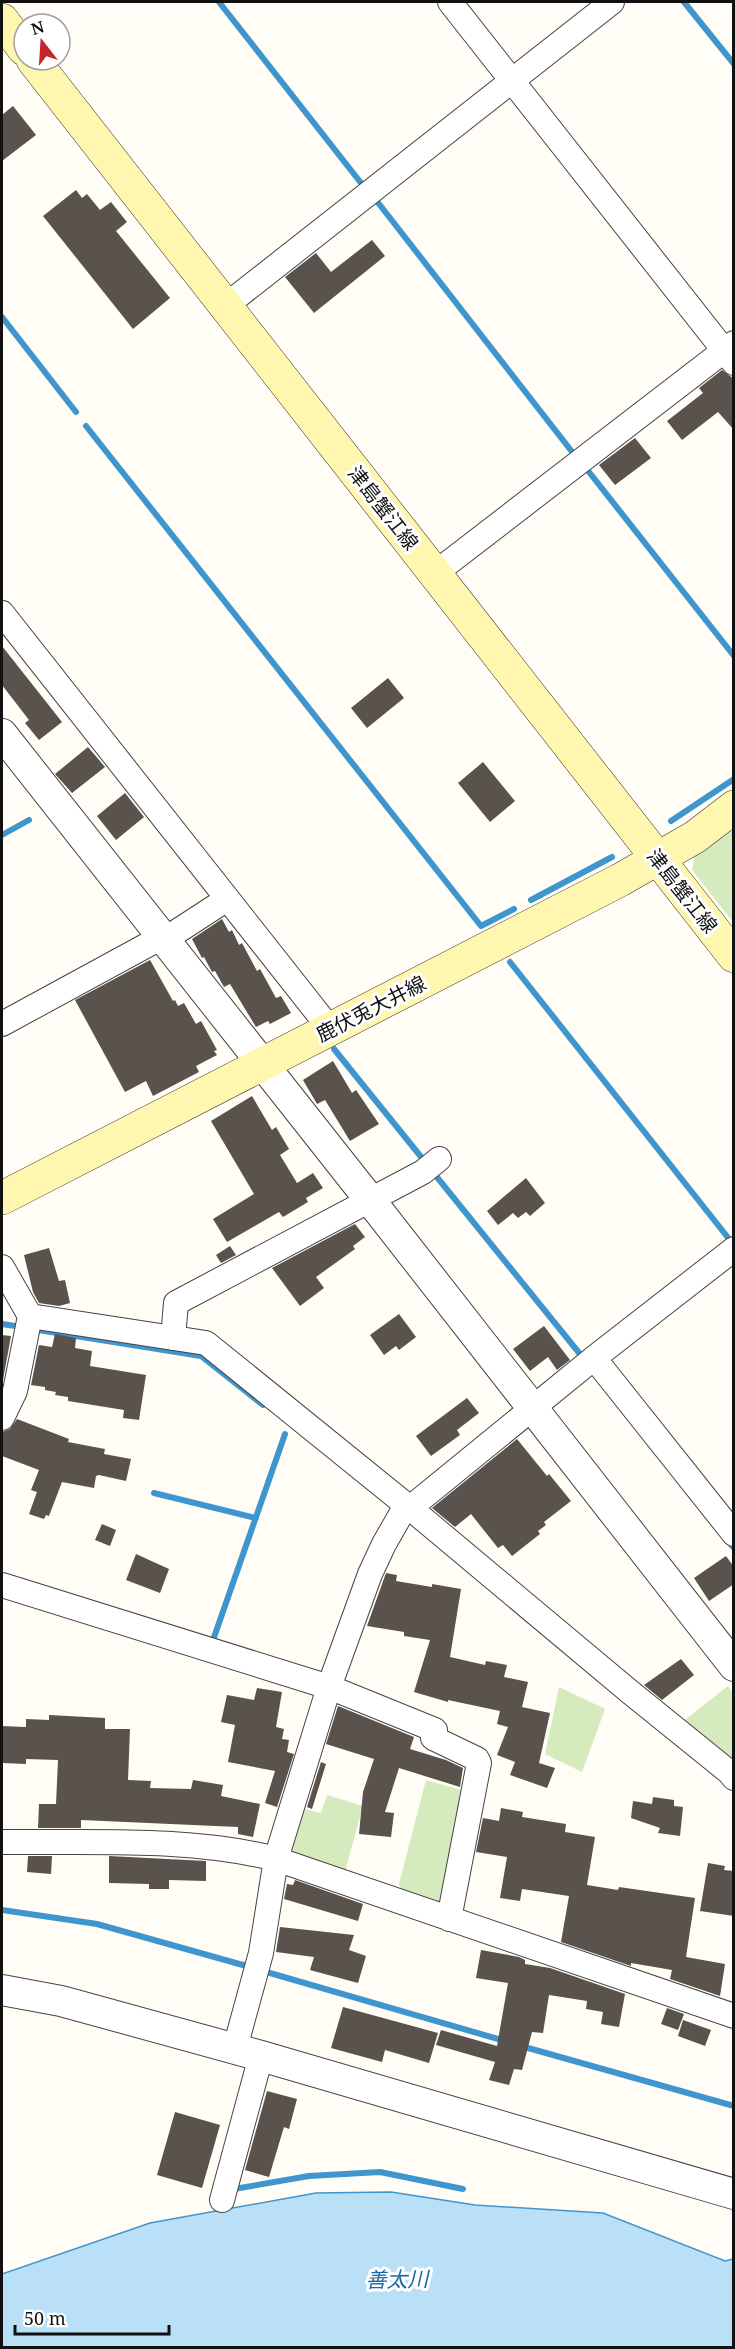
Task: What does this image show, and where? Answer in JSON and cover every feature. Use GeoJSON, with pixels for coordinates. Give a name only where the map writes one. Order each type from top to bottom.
{"type":"FeatureCollection","features":[{"type":"Feature","properties":{"kind":"main road"},"geometry":{"type":"LineString","coordinates":[[2,20],[12,33]]}},
{"type":"Feature","properties":{"kind":"main road","name":"津島蟹江線"},"geometry":{"type":"LineString","coordinates":[[42,72],[734,956]]}},
{"type":"Feature","properties":{"kind":"main road","name":"鹿伏兎大井線"},"geometry":{"type":"LineString","coordinates":[[2,1198],[264,1065],[657,860],[695,837],[734,807]]}},
{"type":"Feature","properties":{"kind":"street"},"geometry":{"type":"LineString","coordinates":[[434,574],[730,352],[450,2]]}},
{"type":"Feature","properties":{"kind":"street"},"geometry":{"type":"LineString","coordinates":[[224,307],[612,2]]}},
{"type":"Feature","properties":{"kind":"street"},"geometry":{"type":"LineString","coordinates":[[2,613],[11,642],[221,903],[331,1030]]}},
{"type":"Feature","properties":{"kind":"street"},"geometry":{"type":"LineString","coordinates":[[2,734],[734,1666]]}},
{"type":"Feature","properties":{"kind":"street"},"geometry":{"type":"LineString","coordinates":[[2,1024],[163,938],[221,903]]}},
{"type":"Feature","properties":{"kind":"street"},"geometry":{"type":"LineString","coordinates":[[173,1338],[176,1303],[431,1165]]}},
{"type":"Feature","properties":{"kind":"street"},"geometry":{"type":"LineString","coordinates":[[222,2200],[248,2052],[276,1858],[329,1687],[369,1574],[404,1512],[733,1250]]}},
{"type":"Feature","properties":{"kind":"street"},"geometry":{"type":"LineString","coordinates":[[2,1267],[28,1324],[15,1392],[2,1418]]}},
{"type":"Feature","properties":{"kind":"street"},"geometry":{"type":"LineString","coordinates":[[28,1324],[206,1343],[404,1512],[734,1778]]}},
{"type":"Feature","properties":{"kind":"street"},"geometry":{"type":"LineString","coordinates":[[587,1365],[734,1534]]}},
{"type":"Feature","properties":{"kind":"street"},"geometry":{"type":"LineString","coordinates":[[2,1585],[329,1687],[435,1730],[433,1738],[477,1759],[479,1763],[449,1919]]}},
{"type":"Feature","properties":{"kind":"street"},"geometry":{"type":"LineString","coordinates":[[2,1842],[189,1845],[241,1850],[276,1858],[734,2016]]}},
{"type":"Feature","properties":{"kind":"street"},"geometry":{"type":"LineString","coordinates":[[2,1990],[61,2001],[248,2052],[734,2194]]}},
{"type":"Feature","properties":{"kind":"green space"},"geometry":{"type":"Polygon","coordinates":[[[733,829],[733,922],[692,870],[695,854],[733,829]]]}},
{"type":"Feature","properties":{"kind":"green space"},"geometry":{"type":"Polygon","coordinates":[[[728,1686],[733,1693],[733,1772],[681,1723],[728,1686]]]}},
{"type":"Feature","properties":{"kind":"green space"},"geometry":{"type":"Polygon","coordinates":[[[559,1687],[605,1709],[582,1772],[545,1754],[559,1687]]]}},
{"type":"Feature","properties":{"kind":"green space"},"geometry":{"type":"Polygon","coordinates":[[[426,1780],[468,1792],[441,1906],[401,1892],[399,1884],[426,1780]]]}},
{"type":"Feature","properties":{"kind":"green space"},"geometry":{"type":"Polygon","coordinates":[[[327,1795],[363,1806],[345,1872],[285,1851],[296,1807],[321,1813],[327,1795]]]}},
{"type":"Feature","properties":{"kind":"water","name":"善太川"},"geometry":{"type":"Polygon","coordinates":[[[391,2192],[475,2205],[603,2213],[725,2261],[733,2259],[733,2347],[2,2347],[2,2274],[150,2223],[316,2193],[391,2192]]]}},
{"type":"Feature","properties":{"kind":"building"},"geometry":{"type":"Polygon","coordinates":[[[13,106],[36,135],[2,161],[2,115],[13,106]]]}},
{"type":"Feature","properties":{"kind":"building"},"geometry":{"type":"Polygon","coordinates":[[[76,190],[82,198],[87,194],[100,210],[111,202],[127,222],[116,231],[170,298],[133,329],[43,216],[76,190]]]}},
{"type":"Feature","properties":{"kind":"building"},"geometry":{"type":"Polygon","coordinates":[[[372,240],[385,256],[314,313],[285,277],[316,253],[331,272],[372,240]]]}},
{"type":"Feature","properties":{"kind":"building"},"geometry":{"type":"Polygon","coordinates":[[[722,370],[734,379],[734,430],[718,412],[682,440],[667,421],[703,393],[699,388],[722,370]]]}},
{"type":"Feature","properties":{"kind":"building"},"geometry":{"type":"Polygon","coordinates":[[[635,438],[651,458],[615,485],[599,465],[635,438]]]}},
{"type":"Feature","properties":{"kind":"building"},"geometry":{"type":"Polygon","coordinates":[[[2,646],[62,722],[39,740],[25,723],[29,720],[2,685],[2,646]]]}},
{"type":"Feature","properties":{"kind":"building"},"geometry":{"type":"Polygon","coordinates":[[[388,678],[404,698],[367,728],[351,708],[388,678]]]}},
{"type":"Feature","properties":{"kind":"building"},"geometry":{"type":"Polygon","coordinates":[[[88,747],[105,767],[72,793],[55,774],[88,747]]]}},
{"type":"Feature","properties":{"kind":"building"},"geometry":{"type":"Polygon","coordinates":[[[483,762],[515,801],[490,822],[458,783],[483,762]]]}},
{"type":"Feature","properties":{"kind":"building"},"geometry":{"type":"Polygon","coordinates":[[[125,793],[144,817],[116,840],[97,816],[125,793]]]}},
{"type":"Feature","properties":{"kind":"building"},"geometry":{"type":"Polygon","coordinates":[[[222,919],[229,932],[232,930],[239,945],[242,943],[257,971],[260,969],[276,998],[281,996],[291,1013],[270,1024],[268,1021],[256,1027],[230,984],[224,987],[215,971],[212,972],[192,939],[222,919]]]}},
{"type":"Feature","properties":{"kind":"building"},"geometry":{"type":"Polygon","coordinates":[[[150,960],[173,1001],[175,1000],[178,1006],[184,1003],[196,1024],[201,1021],[217,1050],[214,1051],[217,1055],[196,1066],[199,1072],[153,1096],[146,1081],[125,1092],[75,1000],[150,960]]]}},
{"type":"Feature","properties":{"kind":"building"},"geometry":{"type":"Polygon","coordinates":[[[333,1061],[352,1093],[356,1090],[379,1124],[350,1141],[325,1100],[317,1104],[303,1080],[333,1061]]]}},
{"type":"Feature","properties":{"kind":"building"},"geometry":{"type":"Polygon","coordinates":[[[252,1096],[272,1130],[276,1127],[289,1149],[280,1155],[297,1183],[313,1173],[323,1188],[306,1198],[308,1202],[283,1217],[279,1212],[227,1242],[213,1219],[254,1194],[211,1121],[252,1096]]]}},
{"type":"Feature","properties":{"kind":"building"},"geometry":{"type":"Polygon","coordinates":[[[526,1178],[545,1203],[530,1216],[526,1212],[518,1218],[513,1213],[498,1225],[487,1211],[526,1178]]]}},
{"type":"Feature","properties":{"kind":"building"},"geometry":{"type":"Polygon","coordinates":[[[355,1224],[365,1237],[353,1246],[355,1249],[316,1277],[324,1288],[300,1306],[272,1268],[355,1224]]]}},
{"type":"Feature","properties":{"kind":"building"},"geometry":{"type":"Polygon","coordinates":[[[230,1246],[236,1255],[221,1263],[216,1255],[230,1246]]]}},
{"type":"Feature","properties":{"kind":"building"},"geometry":{"type":"Polygon","coordinates":[[[49,1248],[59,1281],[65,1280],[70,1303],[59,1306],[39,1303],[33,1292],[24,1255],[49,1248]]]}},
{"type":"Feature","properties":{"kind":"building"},"geometry":{"type":"Polygon","coordinates":[[[399,1314],[416,1337],[399,1350],[396,1346],[384,1355],[370,1335],[399,1314]]]}},
{"type":"Feature","properties":{"kind":"building"},"geometry":{"type":"Polygon","coordinates":[[[544,1326],[570,1360],[557,1370],[548,1357],[530,1371],[513,1349],[544,1326]]]}},
{"type":"Feature","properties":{"kind":"building"},"geometry":{"type":"Polygon","coordinates":[[[55,1334],[76,1338],[75,1348],[92,1351],[90,1366],[146,1375],[139,1420],[123,1418],[124,1410],[68,1401],[68,1397],[55,1395],[56,1392],[45,1390],[45,1387],[31,1385],[39,1345],[52,1347],[55,1334]]]}},
{"type":"Feature","properties":{"kind":"building"},"geometry":{"type":"Polygon","coordinates":[[[2,1335],[11,1336],[3,1380],[2,1380],[2,1335]]]}},
{"type":"Feature","properties":{"kind":"building"},"geometry":{"type":"Polygon","coordinates":[[[467,1398],[479,1413],[457,1430],[460,1435],[431,1456],[416,1436],[467,1398]]]}},
{"type":"Feature","properties":{"kind":"building"},"geometry":{"type":"Polygon","coordinates":[[[17,1419],[69,1439],[68,1442],[105,1449],[104,1454],[131,1459],[126,1481],[99,1475],[96,1476],[94,1488],[62,1482],[49,1516],[46,1515],[44,1519],[29,1514],[37,1492],[31,1490],[39,1470],[2,1456],[2,1432],[10,1429],[17,1419]]]}},
{"type":"Feature","properties":{"kind":"building"},"geometry":{"type":"Polygon","coordinates":[[[517,1439],[571,1501],[544,1522],[546,1525],[538,1531],[540,1534],[512,1556],[503,1545],[498,1548],[471,1514],[455,1527],[432,1508],[517,1439]]]}},
{"type":"Feature","properties":{"kind":"building"},"geometry":{"type":"Polygon","coordinates":[[[102,1524],[116,1530],[110,1546],[95,1540],[102,1524]]]}},
{"type":"Feature","properties":{"kind":"building"},"geometry":{"type":"Polygon","coordinates":[[[136,1554],[169,1569],[160,1593],[126,1580],[136,1554]]]}},
{"type":"Feature","properties":{"kind":"building"},"geometry":{"type":"Polygon","coordinates":[[[726,1556],[734,1567],[734,1584],[709,1601],[694,1578],[726,1556]]]}},
{"type":"Feature","properties":{"kind":"building"},"geometry":{"type":"Polygon","coordinates":[[[386,1573],[397,1575],[396,1581],[461,1589],[450,1657],[485,1665],[486,1661],[507,1665],[504,1677],[528,1682],[522,1707],[550,1713],[539,1763],[555,1768],[547,1788],[510,1775],[515,1762],[497,1755],[508,1727],[497,1724],[500,1711],[448,1700],[448,1702],[414,1692],[430,1640],[404,1636],[404,1632],[367,1626],[386,1573]]]}},
{"type":"Feature","properties":{"kind":"building"},"geometry":{"type":"Polygon","coordinates":[[[681,1659],[694,1675],[662,1700],[644,1685],[681,1659]]]}},
{"type":"Feature","properties":{"kind":"building"},"geometry":{"type":"Polygon","coordinates":[[[257,1688],[282,1692],[276,1727],[284,1729],[282,1739],[289,1740],[287,1752],[294,1754],[277,1807],[265,1803],[275,1771],[228,1762],[235,1725],[221,1722],[227,1695],[254,1700],[257,1688]]]}},
{"type":"Feature","properties":{"kind":"building"},"geometry":{"type":"Polygon","coordinates":[[[338,1706],[414,1737],[410,1749],[463,1768],[460,1787],[399,1768],[385,1812],[394,1813],[391,1837],[359,1834],[363,1792],[374,1759],[326,1744],[338,1706]]]}},
{"type":"Feature","properties":{"kind":"building"},"geometry":{"type":"Polygon","coordinates":[[[49,1715],[105,1718],[105,1729],[130,1729],[128,1780],[151,1781],[150,1788],[191,1789],[193,1780],[223,1785],[221,1796],[260,1804],[253,1837],[238,1834],[238,1827],[81,1820],[81,1828],[38,1828],[39,1804],[56,1804],[58,1760],[26,1759],[26,1764],[2,1763],[2,1726],[26,1727],[26,1719],[49,1720],[49,1715]]]}},
{"type":"Feature","properties":{"kind":"building"},"geometry":{"type":"Polygon","coordinates":[[[321,1762],[326,1764],[312,1809],[307,1807],[321,1762]]]}},
{"type":"Feature","properties":{"kind":"building"},"geometry":{"type":"Polygon","coordinates":[[[653,1797],[674,1800],[674,1806],[683,1807],[680,1836],[658,1833],[660,1828],[631,1818],[633,1801],[652,1804],[653,1797]]]}},
{"type":"Feature","properties":{"kind":"building"},"geometry":{"type":"Polygon","coordinates":[[[501,1808],[523,1812],[522,1817],[566,1824],[565,1832],[595,1837],[587,1885],[618,1890],[619,1887],[695,1898],[686,1957],[725,1964],[720,1996],[670,1979],[672,1970],[631,1963],[631,1966],[561,1942],[569,1896],[522,1889],[520,1901],[500,1898],[507,1857],[476,1852],[483,1818],[499,1821],[501,1808]]]}},
{"type":"Feature","properties":{"kind":"building"},"geometry":{"type":"Polygon","coordinates":[[[28,1856],[52,1856],[51,1874],[27,1872],[28,1856]]]}},
{"type":"Feature","properties":{"kind":"building"},"geometry":{"type":"Polygon","coordinates":[[[109,1856],[206,1861],[206,1881],[169,1880],[169,1889],[149,1889],[149,1884],[109,1883],[109,1856]]]}},
{"type":"Feature","properties":{"kind":"building"},"geometry":{"type":"Polygon","coordinates":[[[708,1863],[725,1866],[724,1870],[734,1871],[734,1916],[700,1911],[708,1863]]]}},
{"type":"Feature","properties":{"kind":"building"},"geometry":{"type":"Polygon","coordinates":[[[295,1880],[363,1904],[358,1921],[284,1899],[287,1884],[293,1885],[295,1880]]]}},
{"type":"Feature","properties":{"kind":"building"},"geometry":{"type":"Polygon","coordinates":[[[280,1927],[354,1935],[349,1950],[366,1956],[358,1983],[310,1970],[314,1957],[276,1952],[280,1927]]]}},
{"type":"Feature","properties":{"kind":"building"},"geometry":{"type":"Polygon","coordinates":[[[481,1950],[519,1957],[525,1960],[525,1964],[550,1968],[625,1994],[619,2027],[601,2024],[603,2012],[586,2009],[587,2001],[549,1995],[543,2033],[532,2032],[522,2070],[514,2069],[509,2085],[489,2080],[495,2062],[436,2045],[441,2030],[497,2046],[508,1983],[476,1978],[481,1950]]]}},
{"type":"Feature","properties":{"kind":"building"},"geometry":{"type":"Polygon","coordinates":[[[343,2007],[438,2033],[429,2063],[385,2050],[382,2062],[331,2048],[343,2007]]]}},
{"type":"Feature","properties":{"kind":"building"},"geometry":{"type":"Polygon","coordinates":[[[667,2008],[684,2014],[678,2030],[661,2024],[667,2008]]]}},
{"type":"Feature","properties":{"kind":"building"},"geometry":{"type":"Polygon","coordinates":[[[683,2020],[711,2030],[705,2046],[678,2036],[683,2020]]]}},
{"type":"Feature","properties":{"kind":"building"},"geometry":{"type":"Polygon","coordinates":[[[267,2091],[297,2099],[289,2129],[284,2127],[269,2177],[245,2170],[267,2091]]]}},
{"type":"Feature","properties":{"kind":"building"},"geometry":{"type":"Polygon","coordinates":[[[175,2112],[220,2125],[202,2188],[157,2175],[175,2112]]]}},
{"type":"Feature","properties":{"kind":"waterway"},"geometry":{"type":"LineString","coordinates":[[219,2],[361,183]]}},
{"type":"Feature","properties":{"kind":"waterway"},"geometry":{"type":"LineString","coordinates":[[684,2],[734,64]]}},
{"type":"Feature","properties":{"kind":"waterway"},"geometry":{"type":"LineString","coordinates":[[376,200],[573,453]]}},
{"type":"Feature","properties":{"kind":"waterway"},"geometry":{"type":"LineString","coordinates":[[2,317],[76,412]]}},
{"type":"Feature","properties":{"kind":"waterway"},"geometry":{"type":"LineString","coordinates":[[86,426],[481,926],[514,909]]}},
{"type":"Feature","properties":{"kind":"waterway"},"geometry":{"type":"LineString","coordinates":[[589,472],[734,656]]}},
{"type":"Feature","properties":{"kind":"waterway"},"geometry":{"type":"LineString","coordinates":[[671,821],[734,779]]}},
{"type":"Feature","properties":{"kind":"waterway"},"geometry":{"type":"LineString","coordinates":[[2,835],[29,820]]}},
{"type":"Feature","properties":{"kind":"waterway"},"geometry":{"type":"LineString","coordinates":[[531,900],[612,857]]}},
{"type":"Feature","properties":{"kind":"waterway"},"geometry":{"type":"LineString","coordinates":[[510,962],[733,1244]]}},
{"type":"Feature","properties":{"kind":"waterway"},"geometry":{"type":"LineString","coordinates":[[334,1049],[426,1163]]}},
{"type":"Feature","properties":{"kind":"waterway"},"geometry":{"type":"LineString","coordinates":[[432,1171],[584,1359]]}},
{"type":"Feature","properties":{"kind":"waterway"},"geometry":{"type":"LineString","coordinates":[[2,1324],[22,1327]]}},
{"type":"Feature","properties":{"kind":"waterway"},"geometry":{"type":"LineString","coordinates":[[32,1329],[201,1356],[263,1405]]}},
{"type":"Feature","properties":{"kind":"waterway"},"geometry":{"type":"LineString","coordinates":[[212,1643],[285,1434]]}},
{"type":"Feature","properties":{"kind":"waterway"},"geometry":{"type":"LineString","coordinates":[[154,1493],[256,1518]]}},
{"type":"Feature","properties":{"kind":"waterway"},"geometry":{"type":"LineString","coordinates":[[726,1539],[734,1548]]}},
{"type":"Feature","properties":{"kind":"waterway"},"geometry":{"type":"LineString","coordinates":[[2,1910],[97,1924],[250,1967]]}},
{"type":"Feature","properties":{"kind":"waterway"},"geometry":{"type":"LineString","coordinates":[[263,1971],[505,2041]]}},
{"type":"Feature","properties":{"kind":"waterway"},"geometry":{"type":"LineString","coordinates":[[521,2046],[734,2106]]}},
{"type":"Feature","properties":{"kind":"waterway"},"geometry":{"type":"LineString","coordinates":[[234,2189],[309,2176],[380,2172],[463,2189]]}}]}
